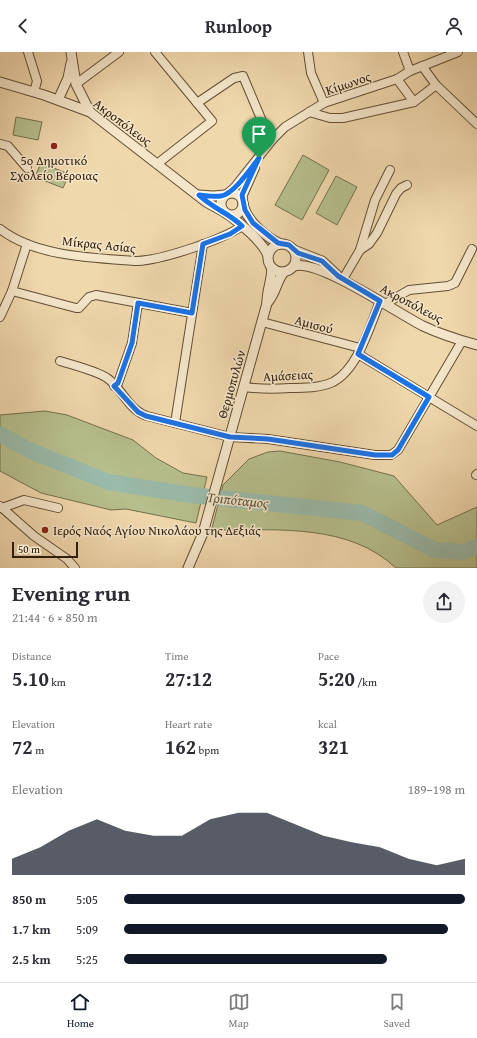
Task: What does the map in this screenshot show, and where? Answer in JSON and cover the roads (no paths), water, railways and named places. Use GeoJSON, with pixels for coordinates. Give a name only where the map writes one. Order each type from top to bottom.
{"type":"FeatureCollection","features":[{"type":"Feature","properties":{"kind":"street"},"geometry":{"type":"LineString","coordinates":[[28,52],[37,80],[34,92]]}},
{"type":"Feature","properties":{"kind":"street"},"geometry":{"type":"LineString","coordinates":[[68,103],[76,84],[120,52]]}},
{"type":"Feature","properties":{"kind":"street"},"geometry":{"type":"LineString","coordinates":[[155,52],[212,121],[157,164]]}},
{"type":"Feature","properties":{"kind":"street"},"geometry":{"type":"LineString","coordinates":[[308,52],[311,73],[324,103]]}},
{"type":"Feature","properties":{"kind":"street"},"geometry":{"type":"LineString","coordinates":[[403,52],[410,72]]}},
{"type":"Feature","properties":{"kind":"street","name":"Κίμωνος"},"geometry":{"type":"LineString","coordinates":[[226,194],[234,188],[273,139],[285,127],[309,112],[324,103],[397,79],[422,66],[458,52]]}},
{"type":"Feature","properties":{"kind":"street"},"geometry":{"type":"LineString","coordinates":[[72,54],[76,84],[90,112]]}},
{"type":"Feature","properties":{"kind":"street"},"geometry":{"type":"LineString","coordinates":[[58,100],[68,78],[72,54]]}},
{"type":"Feature","properties":{"kind":"street"},"geometry":{"type":"LineString","coordinates":[[422,66],[436,85],[477,125]]}},
{"type":"Feature","properties":{"kind":"street"},"geometry":{"type":"LineString","coordinates":[[197,103],[234,78],[243,76],[262,121],[273,139]]}},
{"type":"Feature","properties":{"kind":"street"},"geometry":{"type":"LineString","coordinates":[[397,79],[414,102]]}},
{"type":"Feature","properties":{"kind":"street","name":"Ακροπόλεως"},"geometry":{"type":"LineString","coordinates":[[0,82],[44,94],[90,112],[209,204],[227,214],[242,226],[262,246],[268,256]]}},
{"type":"Feature","properties":{"kind":"street"},"geometry":{"type":"LineString","coordinates":[[309,112],[330,118],[344,118],[414,102],[436,85]]}},
{"type":"Feature","properties":{"kind":"street"},"geometry":{"type":"LineString","coordinates":[[44,94],[56,93],[63,88]]}},
{"type":"Feature","properties":{"kind":"street"},"geometry":{"type":"LineString","coordinates":[[0,144],[8,146],[27,168]]}},
{"type":"Feature","properties":{"kind":"street","name":"Κίμωνος"},"geometry":{"type":"LineString","coordinates":[[243,201],[242,195],[259,158]]}},
{"type":"Feature","properties":{"kind":"street"},"geometry":{"type":"LineString","coordinates":[[340,278],[360,250],[376,200],[390,170]]}},
{"type":"Feature","properties":{"kind":"street"},"geometry":{"type":"LineString","coordinates":[[360,250],[369,244],[377,232],[396,194],[401,188],[407,185]]}},
{"type":"Feature","properties":{"kind":"street"},"geometry":{"type":"LineString","coordinates":[[199,195],[213,196],[234,193],[243,201],[245,210],[253,223],[281,244]]}},
{"type":"Feature","properties":{"kind":"street"},"geometry":{"type":"LineString","coordinates":[[226,194],[221,204],[227,214],[239,213],[243,201]]}},
{"type":"Feature","properties":{"kind":"street","name":"Μίκρας Ασίας"},"geometry":{"type":"LineString","coordinates":[[0,229],[27,244],[54,252],[137,261],[151,259],[203,244],[230,234],[242,226]]}},
{"type":"Feature","properties":{"kind":"street"},"geometry":{"type":"LineString","coordinates":[[0,316],[12,291],[27,244]]}},
{"type":"Feature","properties":{"kind":"street"},"geometry":{"type":"LineString","coordinates":[[175,423],[203,244]]}},
{"type":"Feature","properties":{"kind":"street"},"geometry":{"type":"LineString","coordinates":[[281,244],[289,245],[294,250],[296,258],[294,266],[284,272],[277,271],[271,267],[268,256],[273,247],[281,244]]}},
{"type":"Feature","properties":{"kind":"street"},"geometry":{"type":"LineString","coordinates":[[383,303],[409,290],[420,287],[448,286],[455,283],[472,248]]}},
{"type":"Feature","properties":{"kind":"street","name":"Ακροπόλεως"},"geometry":{"type":"LineString","coordinates":[[294,250],[322,261],[340,278]]}},
{"type":"Feature","properties":{"kind":"street","name":"Ακροπόλεως"},"geometry":{"type":"LineString","coordinates":[[294,266],[306,266],[340,278],[423,326],[462,341],[477,345]]}},
{"type":"Feature","properties":{"kind":"street","name":"Θερμοπυλών"},"geometry":{"type":"LineString","coordinates":[[188,568],[203,533],[262,322],[267,303],[266,292],[272,272],[271,267]]}},
{"type":"Feature","properties":{"kind":"street","name":"Θερμοπυλών"},"geometry":{"type":"LineString","coordinates":[[267,303],[274,295],[284,272]]}},
{"type":"Feature","properties":{"kind":"street"},"geometry":{"type":"LineString","coordinates":[[12,291],[76,308],[79,308],[86,299],[92,296],[192,313]]}},
{"type":"Feature","properties":{"kind":"street"},"geometry":{"type":"LineString","coordinates":[[114,386],[118,383],[132,343],[138,303]]}},
{"type":"Feature","properties":{"kind":"street","name":"Αμάσειας"},"geometry":{"type":"LineString","coordinates":[[244,387],[256,389],[320,386],[333,382],[345,373],[359,351],[383,303]]}},
{"type":"Feature","properties":{"kind":"street","name":"Αμισού"},"geometry":{"type":"LineString","coordinates":[[262,322],[359,351],[429,397],[477,426]]}},
{"type":"Feature","properties":{"kind":"street"},"geometry":{"type":"LineString","coordinates":[[60,361],[107,378],[142,415],[230,437],[268,439],[375,455],[392,455],[398,450],[462,341]]}},
{"type":"Feature","properties":{"kind":"street"},"geometry":{"type":"LineString","coordinates":[[1,507],[24,500],[58,508]]}},
{"type":"Feature","properties":{"kind":"street"},"geometry":{"type":"LineString","coordinates":[[1,507],[34,536],[67,559],[75,568]]}},
{"type":"Feature","properties":{"kind":"waterway","name":"Τριπόταμος"},"geometry":{"type":"LineString","coordinates":[[0,434],[31,451],[108,482],[191,495],[362,513],[435,550],[462,552],[477,547]]}},
{"type":"Feature","properties":{"kind":"place","name":"5ο Δημοτικό Σχολείο Βέροιας"},"geometry":{"type":"Point","coordinates":[54,146]}},
{"type":"Feature","properties":{"kind":"place","name":"Ιερός Ναός Αγίου Νικολάου της Δεξιάς"},"geometry":{"type":"Point","coordinates":[45,530]}}]}
